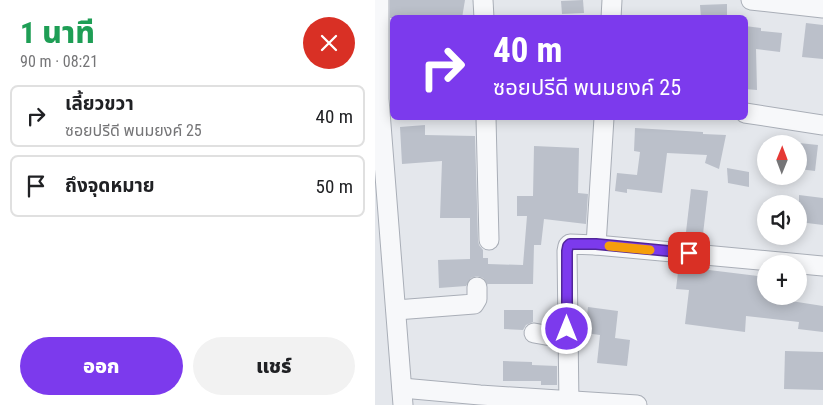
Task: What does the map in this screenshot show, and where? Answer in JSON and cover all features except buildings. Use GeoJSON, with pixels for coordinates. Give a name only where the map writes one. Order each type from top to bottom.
{"type":"FeatureCollection","features":[{"type":"Feature","properties":{"kind":"street"},"geometry":{"type":"LineString","coordinates":[[379,0],[379,99],[403,396],[637,405]]}},
{"type":"Feature","properties":{"kind":"street"},"geometry":{"type":"LineString","coordinates":[[483,0],[484,15]]}},
{"type":"Feature","properties":{"kind":"street"},"geometry":{"type":"LineString","coordinates":[[611,15],[612,0]]}},
{"type":"Feature","properties":{"kind":"street"},"geometry":{"type":"LineString","coordinates":[[751,0],[823,8]]}},
{"type":"Feature","properties":{"kind":"street"},"geometry":{"type":"LineString","coordinates":[[748,113],[823,124]]}},
{"type":"Feature","properties":{"kind":"street"},"geometry":{"type":"LineString","coordinates":[[486,120],[489,240]]}},
{"type":"Feature","properties":{"kind":"street"},"geometry":{"type":"LineString","coordinates":[[596,244],[604,120]]}},
{"type":"Feature","properties":{"kind":"street"},"geometry":{"type":"LineString","coordinates":[[569,403],[568,246],[570,244],[596,244],[823,266]]}},
{"type":"Feature","properties":{"kind":"street"},"geometry":{"type":"LineString","coordinates":[[396,310],[474,304],[477,299],[477,287]]}},
{"type":"Feature","properties":{"kind":"street"},"geometry":{"type":"LineString","coordinates":[[534,333],[568,340]]}},
{"type":"Feature","properties":{"kind":"slow traffic"},"geometry":{"type":"LineString","coordinates":[[609,246],[650,250]]}},
{"type":"Feature","properties":{"kind":"route"},"geometry":{"type":"LineString","coordinates":[[567,329],[567,251],[570,244],[596,244],[689,253]]}}]}
